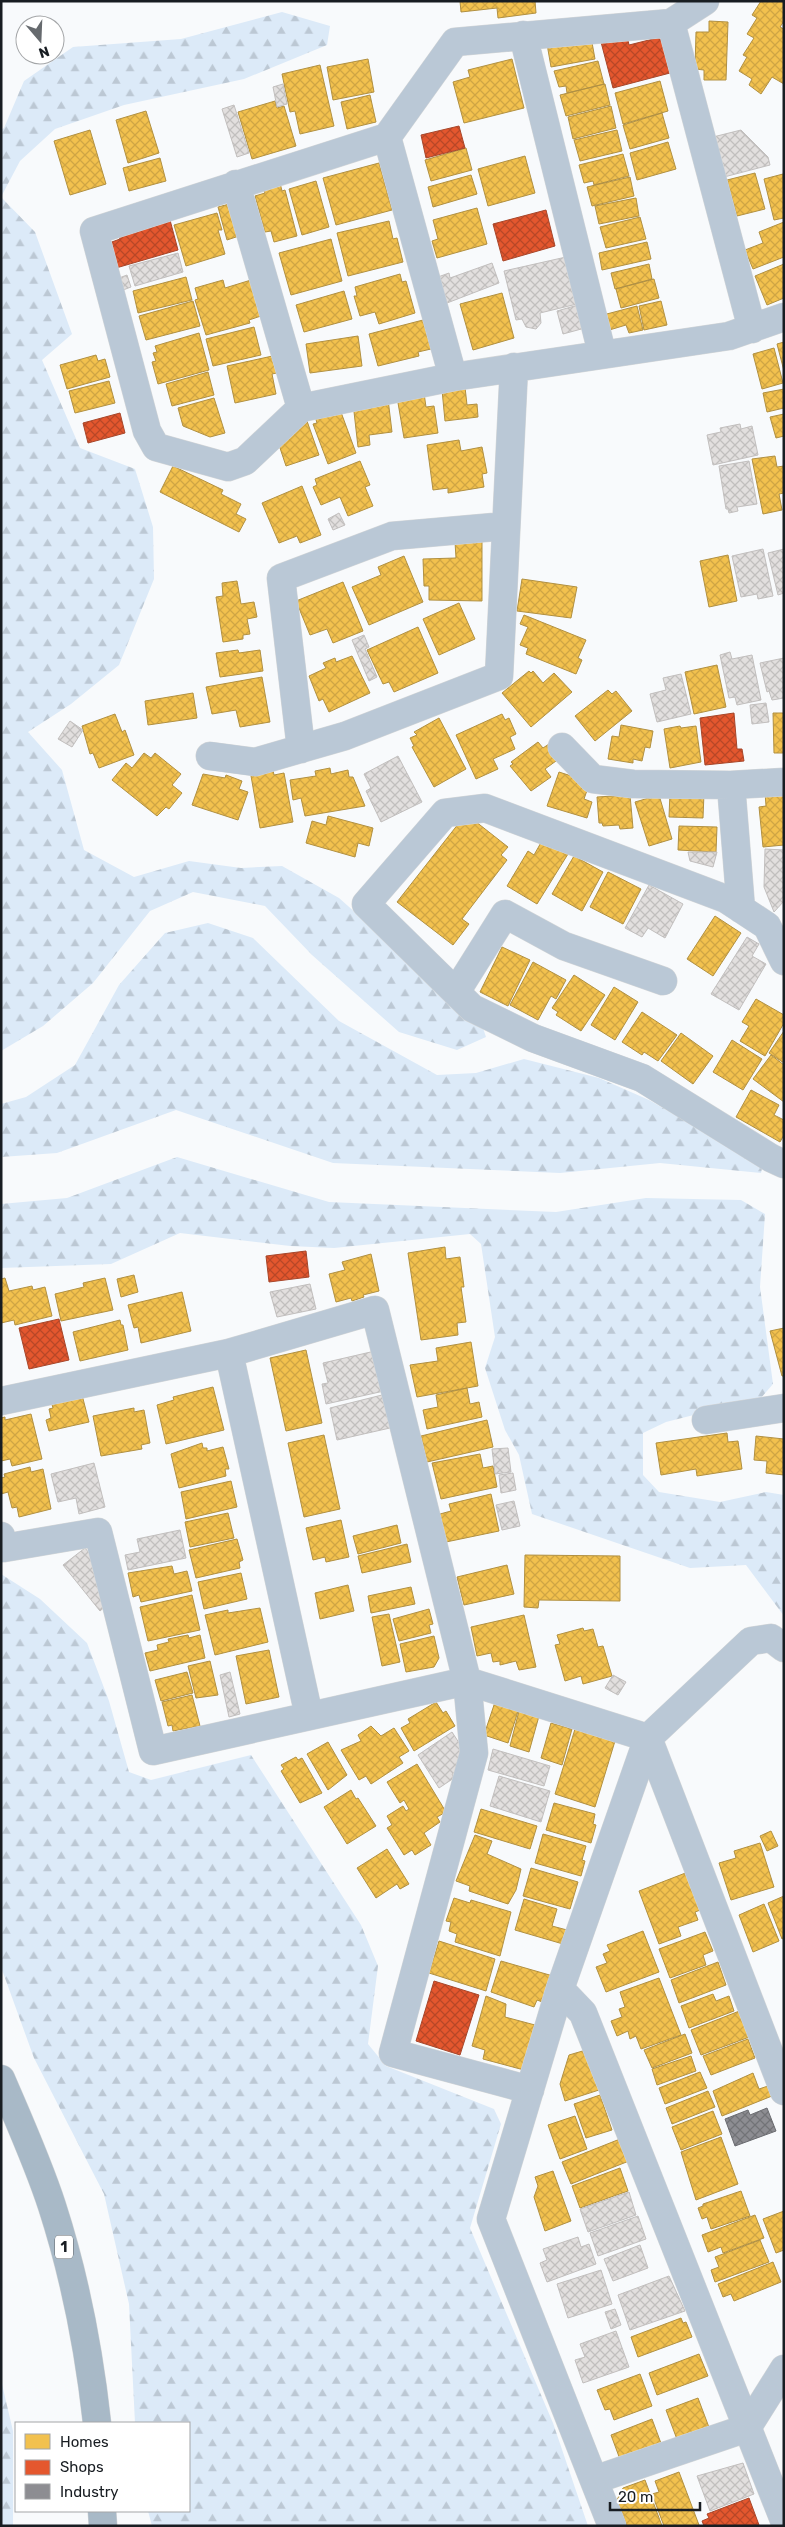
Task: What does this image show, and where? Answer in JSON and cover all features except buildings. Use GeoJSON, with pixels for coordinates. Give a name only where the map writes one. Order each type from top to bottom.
{"type":"FeatureCollection","features":[{"type":"Feature","properties":{"kind":"highway","name":"1"},"geometry":{"type":"LineString","coordinates":[[1,2078],[49,2197],[68,2261],[84,2332],[97,2422]]}},
{"type":"Feature","properties":{"kind":"highway"},"geometry":{"type":"LineString","coordinates":[[102,2512],[103,2526]]}},
{"type":"Feature","properties":{"kind":"street"},"geometry":{"type":"LineString","coordinates":[[705,1],[671,23],[455,42],[387,136],[94,231],[147,432],[156,447],[228,467],[245,461],[301,408],[454,377],[602,353],[729,336],[784,317]]}},
{"type":"Feature","properties":{"kind":"street"},"geometry":{"type":"LineString","coordinates":[[671,23],[752,329]]}},
{"type":"Feature","properties":{"kind":"street"},"geometry":{"type":"LineString","coordinates":[[523,35],[602,353]]}},
{"type":"Feature","properties":{"kind":"street"},"geometry":{"type":"LineString","coordinates":[[387,136],[454,377]]}},
{"type":"Feature","properties":{"kind":"street"},"geometry":{"type":"LineString","coordinates":[[236,184],[301,408]]}},
{"type":"Feature","properties":{"kind":"street"},"geometry":{"type":"LineString","coordinates":[[210,756],[255,762],[345,736],[499,676],[514,367]]}},
{"type":"Feature","properties":{"kind":"street"},"geometry":{"type":"LineString","coordinates":[[301,749],[282,578],[392,536],[506,526]]}},
{"type":"Feature","properties":{"kind":"street"},"geometry":{"type":"LineString","coordinates":[[562,747],[593,779],[633,784],[731,785],[784,782]]}},
{"type":"Feature","properties":{"kind":"street"},"geometry":{"type":"LineString","coordinates":[[731,785],[741,909]]}},
{"type":"Feature","properties":{"kind":"street"},"geometry":{"type":"LineString","coordinates":[[784,961],[767,926],[726,899],[485,808],[445,813],[366,904],[472,1008],[533,1038],[642,1078],[784,1164]]}},
{"type":"Feature","properties":{"kind":"street"},"geometry":{"type":"LineString","coordinates":[[456,992],[504,914],[564,946],[663,981]]}},
{"type":"Feature","properties":{"kind":"street"},"geometry":{"type":"LineString","coordinates":[[1,1401],[229,1353],[375,1310],[467,1681],[474,1753],[393,2053],[530,2090]]}},
{"type":"Feature","properties":{"kind":"street"},"geometry":{"type":"LineString","coordinates":[[229,1353],[309,1716]]}},
{"type":"Feature","properties":{"kind":"street"},"geometry":{"type":"LineString","coordinates":[[706,1420],[784,1408]]}},
{"type":"Feature","properties":{"kind":"street"},"geometry":{"type":"LineString","coordinates":[[1,1536],[4,1548],[98,1532],[153,1751],[467,1681],[648,1738]]}},
{"type":"Feature","properties":{"kind":"street"},"geometry":{"type":"LineString","coordinates":[[612,2526],[491,2219],[560,1989],[648,1738],[751,1641],[770,1638],[784,1648]]}},
{"type":"Feature","properties":{"kind":"street"},"geometry":{"type":"LineString","coordinates":[[648,1738],[784,2091]]}},
{"type":"Feature","properties":{"kind":"street"},"geometry":{"type":"LineString","coordinates":[[560,1989],[583,2013],[784,2520]]}},
{"type":"Feature","properties":{"kind":"street"},"geometry":{"type":"LineString","coordinates":[[594,2480],[747,2428],[784,2369]]}},
{"type":"Feature","properties":{"kind":"green space"},"geometry":{"type":"Polygon","coordinates":[[[282,12],[330,26],[327,45],[244,79],[124,105],[55,129],[20,161],[1,197],[1,130],[4,128],[24,81],[47,65],[65,65],[65,53],[73,47],[181,39],[282,12]]]}},
{"type":"Feature","properties":{"kind":"green space"},"geometry":{"type":"Polygon","coordinates":[[[1,197],[35,232],[72,334],[42,360],[80,448],[135,469],[153,527],[154,579],[119,665],[71,704],[28,732],[62,770],[84,850],[134,877],[189,861],[241,868],[282,866],[339,898],[482,1025],[486,1037],[457,1050],[399,1032],[312,955],[265,906],[193,892],[150,911],[93,983],[43,1026],[1,1051],[1,197]]]}},
{"type":"Feature","properties":{"kind":"green space"},"geometry":{"type":"Polygon","coordinates":[[[208,923],[253,938],[339,1021],[437,1075],[476,1073],[524,1059],[599,1078],[649,1100],[763,1164],[761,1173],[660,1163],[560,1173],[333,1163],[176,1110],[57,1153],[1,1157],[1,1104],[26,1097],[75,1065],[119,985],[165,933],[208,923]]]}},
{"type":"Feature","properties":{"kind":"green space"},"geometry":{"type":"Polygon","coordinates":[[[177,1157],[329,1202],[556,1212],[646,1198],[741,1200],[765,1214],[760,1287],[773,1384],[761,1398],[666,1422],[643,1433],[643,1475],[659,1492],[720,1502],[766,1492],[784,1495],[784,1616],[746,1565],[690,1568],[532,1514],[519,1455],[505,1430],[485,1368],[495,1337],[481,1244],[470,1234],[334,1248],[290,1246],[180,1233],[111,1264],[1,1268],[1,1204],[67,1198],[177,1157]]]}},
{"type":"Feature","properties":{"kind":"green space"},"geometry":{"type":"Polygon","coordinates":[[[1,1574],[40,1599],[87,1643],[109,1701],[129,1772],[151,1780],[251,1755],[361,1925],[378,1966],[368,2044],[386,2066],[494,2109],[501,2124],[470,2228],[553,2423],[588,2526],[152,2526],[148,2512],[190,2512],[190,2422],[135,2422],[129,2304],[104,2194],[34,2058],[1,1967],[1,1574]]]}},
{"type":"Feature","properties":{"kind":"green space"},"geometry":{"type":"Polygon","coordinates":[[[1,2380],[13,2431],[13,2526],[1,2526],[1,2380]]]}}]}
